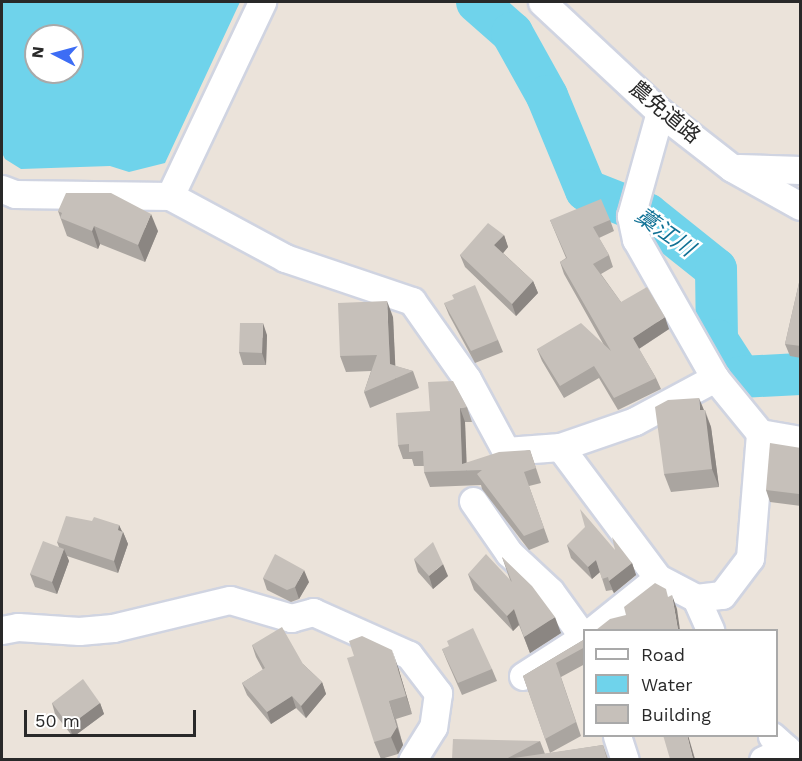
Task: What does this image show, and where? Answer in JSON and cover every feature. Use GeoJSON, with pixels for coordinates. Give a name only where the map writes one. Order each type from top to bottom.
{"type":"FeatureCollection","features":[{"type":"Feature","properties":{"kind":"street"},"geometry":{"type":"LineString","coordinates":[[170,196],[262,2]]}},
{"type":"Feature","properties":{"kind":"street","name":"農免道路"},"geometry":{"type":"LineString","coordinates":[[542,2],[660,112],[732,168],[801,206]]}},
{"type":"Feature","properties":{"kind":"street"},"geometry":{"type":"LineString","coordinates":[[660,112],[633,209],[636,239],[715,378],[760,433],[801,440]]}},
{"type":"Feature","properties":{"kind":"street"},"geometry":{"type":"LineString","coordinates":[[732,168],[801,170]]}},
{"type":"Feature","properties":{"kind":"street"},"geometry":{"type":"LineString","coordinates":[[2,189],[15,194],[170,196],[285,258],[412,301],[468,379],[506,451],[560,447],[635,421],[715,378]]}},
{"type":"Feature","properties":{"kind":"street"},"geometry":{"type":"LineString","coordinates":[[560,447],[658,578],[696,598],[722,595],[750,558],[760,433]]}},
{"type":"Feature","properties":{"kind":"street"},"geometry":{"type":"LineString","coordinates":[[473,501],[509,553],[550,591],[583,637]]}},
{"type":"Feature","properties":{"kind":"street"},"geometry":{"type":"LineString","coordinates":[[594,629],[658,578]]}},
{"type":"Feature","properties":{"kind":"street"},"geometry":{"type":"LineString","coordinates":[[696,598],[710,629]]}},
{"type":"Feature","properties":{"kind":"street"},"geometry":{"type":"LineString","coordinates":[[2,630],[18,627],[79,631],[113,628],[230,600],[291,618],[313,612],[409,655],[438,693],[433,727],[412,759]]}},
{"type":"Feature","properties":{"kind":"street"},"geometry":{"type":"LineString","coordinates":[[523,676],[583,639]]}},
{"type":"Feature","properties":{"kind":"street"},"geometry":{"type":"LineString","coordinates":[[618,737],[624,759]]}},
{"type":"Feature","properties":{"kind":"water"},"geometry":{"type":"Polygon","coordinates":[[[2,2],[240,2],[165,163],[129,172],[110,166],[21,169],[5,159],[2,153],[2,2]]]}},
{"type":"Feature","properties":{"kind":"building"},"geometry":{"type":"Polygon","coordinates":[[[66,193],[111,193],[151,214],[138,245],[94,226],[92,231],[60,218],[62,213],[58,211],[66,193]]]}},
{"type":"Feature","properties":{"kind":"building"},"geometry":{"type":"Polygon","coordinates":[[[601,199],[610,220],[593,227],[609,255],[593,264],[621,302],[647,287],[665,317],[633,338],[656,378],[614,398],[594,366],[560,386],[537,349],[581,323],[611,351],[560,262],[567,258],[550,220],[601,199]]]}},
{"type":"Feature","properties":{"kind":"building"},"geometry":{"type":"Polygon","coordinates":[[[488,223],[504,235],[494,245],[533,281],[512,304],[460,255],[488,223]]]}},
{"type":"Feature","properties":{"kind":"building"},"geometry":{"type":"Polygon","coordinates":[[[801,274],[801,346],[785,344],[801,274]]]}},
{"type":"Feature","properties":{"kind":"building"},"geometry":{"type":"Polygon","coordinates":[[[475,285],[498,340],[471,351],[444,303],[454,299],[452,295],[475,285]]]}},
{"type":"Feature","properties":{"kind":"building"},"geometry":{"type":"Polygon","coordinates":[[[387,301],[390,364],[413,371],[364,392],[377,355],[340,356],[338,303],[387,301]]]}},
{"type":"Feature","properties":{"kind":"building"},"geometry":{"type":"Polygon","coordinates":[[[240,323],[263,323],[262,353],[239,352],[240,323]]]}},
{"type":"Feature","properties":{"kind":"building"},"geometry":{"type":"Polygon","coordinates":[[[453,381],[467,407],[460,408],[462,464],[499,452],[530,450],[536,468],[524,472],[544,528],[524,536],[477,474],[482,470],[424,472],[423,451],[409,452],[409,444],[398,445],[396,413],[430,411],[428,382],[453,381]]]}},
{"type":"Feature","properties":{"kind":"building"},"geometry":{"type":"Polygon","coordinates":[[[699,398],[700,410],[705,410],[712,469],[664,474],[655,407],[668,400],[699,398]]]}},
{"type":"Feature","properties":{"kind":"building"},"geometry":{"type":"Polygon","coordinates":[[[770,443],[801,448],[799,494],[766,490],[770,443]]]}},
{"type":"Feature","properties":{"kind":"building"},"geometry":{"type":"Polygon","coordinates":[[[580,509],[615,550],[612,537],[632,563],[609,581],[608,577],[602,579],[596,560],[588,567],[567,545],[585,527],[580,509]]]}},
{"type":"Feature","properties":{"kind":"building"},"geometry":{"type":"Polygon","coordinates":[[[66,516],[92,521],[94,517],[119,525],[118,530],[123,532],[114,561],[57,542],[66,516]]]}},
{"type":"Feature","properties":{"kind":"building"},"geometry":{"type":"Polygon","coordinates":[[[43,541],[64,549],[52,582],[30,574],[43,541]]]}},
{"type":"Feature","properties":{"kind":"building"},"geometry":{"type":"Polygon","coordinates":[[[433,542],[443,564],[429,576],[414,559],[433,542]]]}},
{"type":"Feature","properties":{"kind":"building"},"geometry":{"type":"Polygon","coordinates":[[[275,554],[304,570],[295,587],[287,590],[263,578],[275,554]]]}},
{"type":"Feature","properties":{"kind":"building"},"geometry":{"type":"Polygon","coordinates":[[[486,554],[512,582],[502,557],[532,586],[555,617],[524,637],[514,609],[507,616],[468,574],[486,554]]]}},
{"type":"Feature","properties":{"kind":"building"},"geometry":{"type":"Polygon","coordinates":[[[655,583],[666,589],[668,597],[672,595],[678,629],[597,629],[610,619],[626,615],[624,607],[655,583]]]}},
{"type":"Feature","properties":{"kind":"building"},"geometry":{"type":"Polygon","coordinates":[[[282,627],[303,664],[322,682],[301,706],[292,696],[267,712],[242,683],[265,668],[252,645],[282,627]]]}},
{"type":"Feature","properties":{"kind":"building"},"geometry":{"type":"Polygon","coordinates":[[[473,628],[492,669],[458,683],[442,649],[449,646],[447,641],[473,628]]]}},
{"type":"Feature","properties":{"kind":"building"},"geometry":{"type":"Polygon","coordinates":[[[362,636],[392,650],[406,696],[389,701],[397,727],[391,737],[374,742],[347,658],[354,656],[349,641],[362,636]]]}},
{"type":"Feature","properties":{"kind":"building"},"geometry":{"type":"Polygon","coordinates":[[[583,640],[583,648],[556,663],[576,722],[545,739],[523,676],[583,640]]]}},
{"type":"Feature","properties":{"kind":"building"},"geometry":{"type":"Polygon","coordinates":[[[83,679],[100,703],[69,726],[52,703],[83,679]]]}},
{"type":"Feature","properties":{"kind":"building"},"geometry":{"type":"Polygon","coordinates":[[[664,737],[688,737],[693,759],[670,759],[664,737]]]}},
{"type":"Feature","properties":{"kind":"building"},"geometry":{"type":"Polygon","coordinates":[[[453,739],[540,741],[506,759],[452,759],[453,739]]]}},
{"type":"Feature","properties":{"kind":"building"},"geometry":{"type":"Polygon","coordinates":[[[603,745],[607,759],[507,759],[603,745]]]}},
{"type":"Feature","properties":{"kind":"waterway","name":"藁江川"},"geometry":{"type":"LineString","coordinates":[[477,2],[512,33],[547,96],[586,190],[647,214],[716,269],[717,340],[741,377],[800,374]]}}]}
